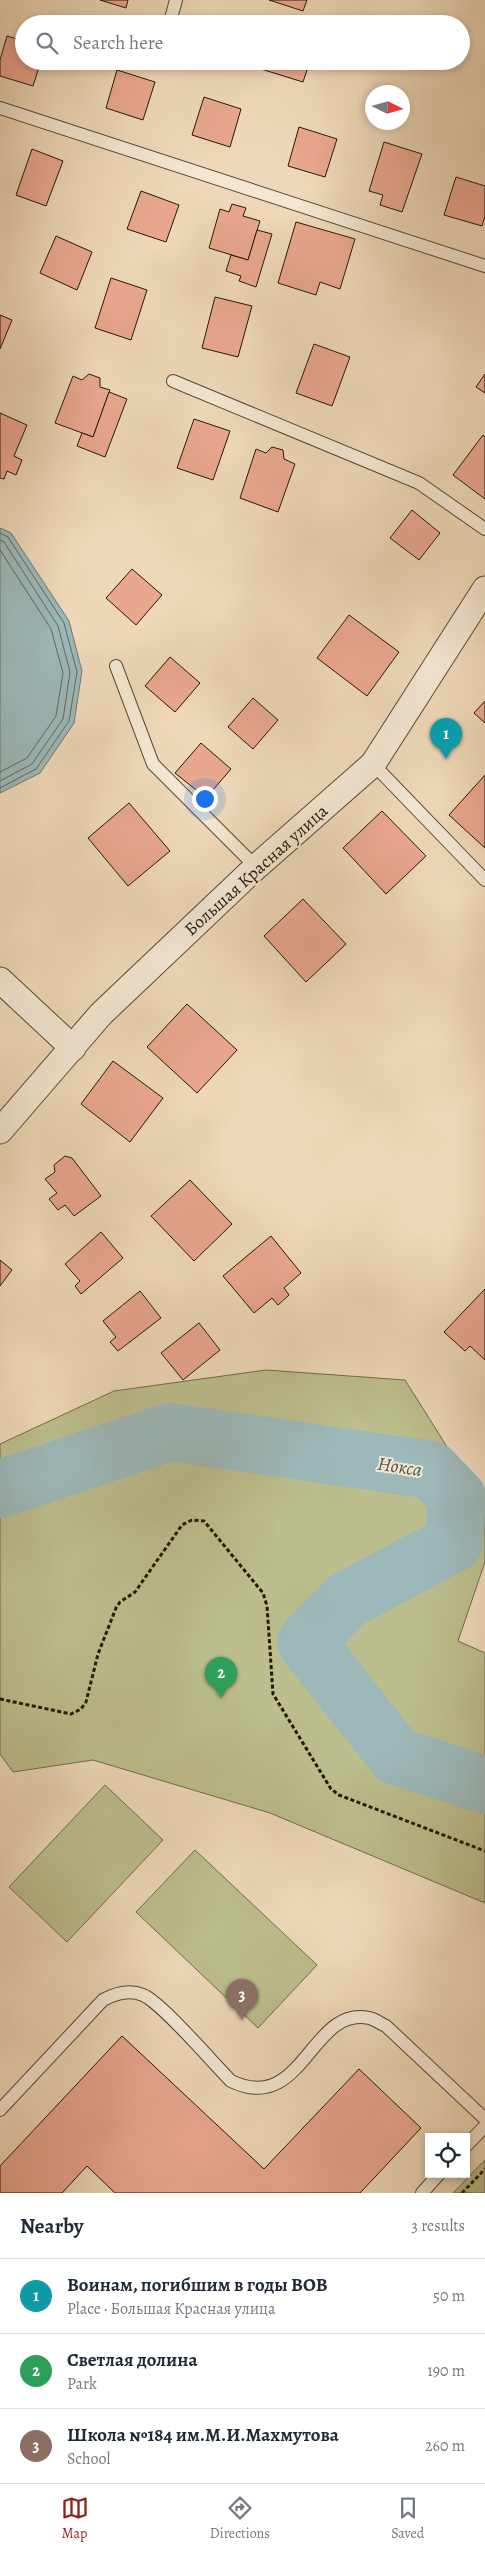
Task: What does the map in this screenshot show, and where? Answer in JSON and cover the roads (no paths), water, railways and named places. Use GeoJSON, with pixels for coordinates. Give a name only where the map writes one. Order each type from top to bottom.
{"type":"FeatureCollection","features":[{"type":"Feature","properties":{"kind":"street","name":"Большая Красная улица"},"geometry":{"type":"LineString","coordinates":[[0,1131],[101,1014],[256,867],[373,764],[485,589]]}},
{"type":"Feature","properties":{"kind":"street"},"geometry":{"type":"LineString","coordinates":[[0,980],[73,1048]]}},
{"type":"Feature","properties":{"kind":"lane"},"geometry":{"type":"LineString","coordinates":[[172,15],[176,0]]}},
{"type":"Feature","properties":{"kind":"lane"},"geometry":{"type":"LineString","coordinates":[[0,108],[485,266]]}},
{"type":"Feature","properties":{"kind":"lane"},"geometry":{"type":"LineString","coordinates":[[173,381],[420,483],[485,529]]}},
{"type":"Feature","properties":{"kind":"lane"},"geometry":{"type":"LineString","coordinates":[[116,666],[153,764],[256,867]]}},
{"type":"Feature","properties":{"kind":"lane"},"geometry":{"type":"LineString","coordinates":[[373,764],[485,880]]}},
{"type":"Feature","properties":{"kind":"lane"},"geometry":{"type":"LineString","coordinates":[[0,2110],[103,2000],[113,1994],[132,1992],[152,1999],[231,2081],[244,2087],[259,2089],[284,2081],[332,2030],[346,2020],[358,2017],[370,2018],[386,2026],[485,2119]]}},
{"type":"Feature","properties":{"kind":"lane"},"geometry":{"type":"LineString","coordinates":[[470,2142],[485,2126]]}},
{"type":"Feature","properties":{"kind":"lane"},"geometry":{"type":"LineString","coordinates":[[422,2193],[435,2178]]}},
{"type":"Feature","properties":{"kind":"water"},"geometry":{"type":"Polygon","coordinates":[[[0,528],[11,533],[69,621],[82,671],[74,723],[40,773],[0,793],[0,528]]]}},
{"type":"Feature","properties":{"kind":"waterway","name":"Нокса"},"geometry":{"type":"LineString","coordinates":[[0,1489],[170,1432],[431,1470],[457,1497],[454,1543],[347,1600],[306,1642],[396,1756],[485,1785]]}},
{"type":"Feature","properties":{"kind":"place","name":"Воинам, погибшим в годы ВОВ"},"geometry":{"type":"Point","coordinates":[446,759]}},
{"type":"Feature","properties":{"kind":"place","name":"Светлая долина"},"geometry":{"type":"Point","coordinates":[221,1698]}},
{"type":"Feature","properties":{"kind":"place","name":"Школа №184 им.М.И.Махмутова"},"geometry":{"type":"Point","coordinates":[242,2020]}}]}
